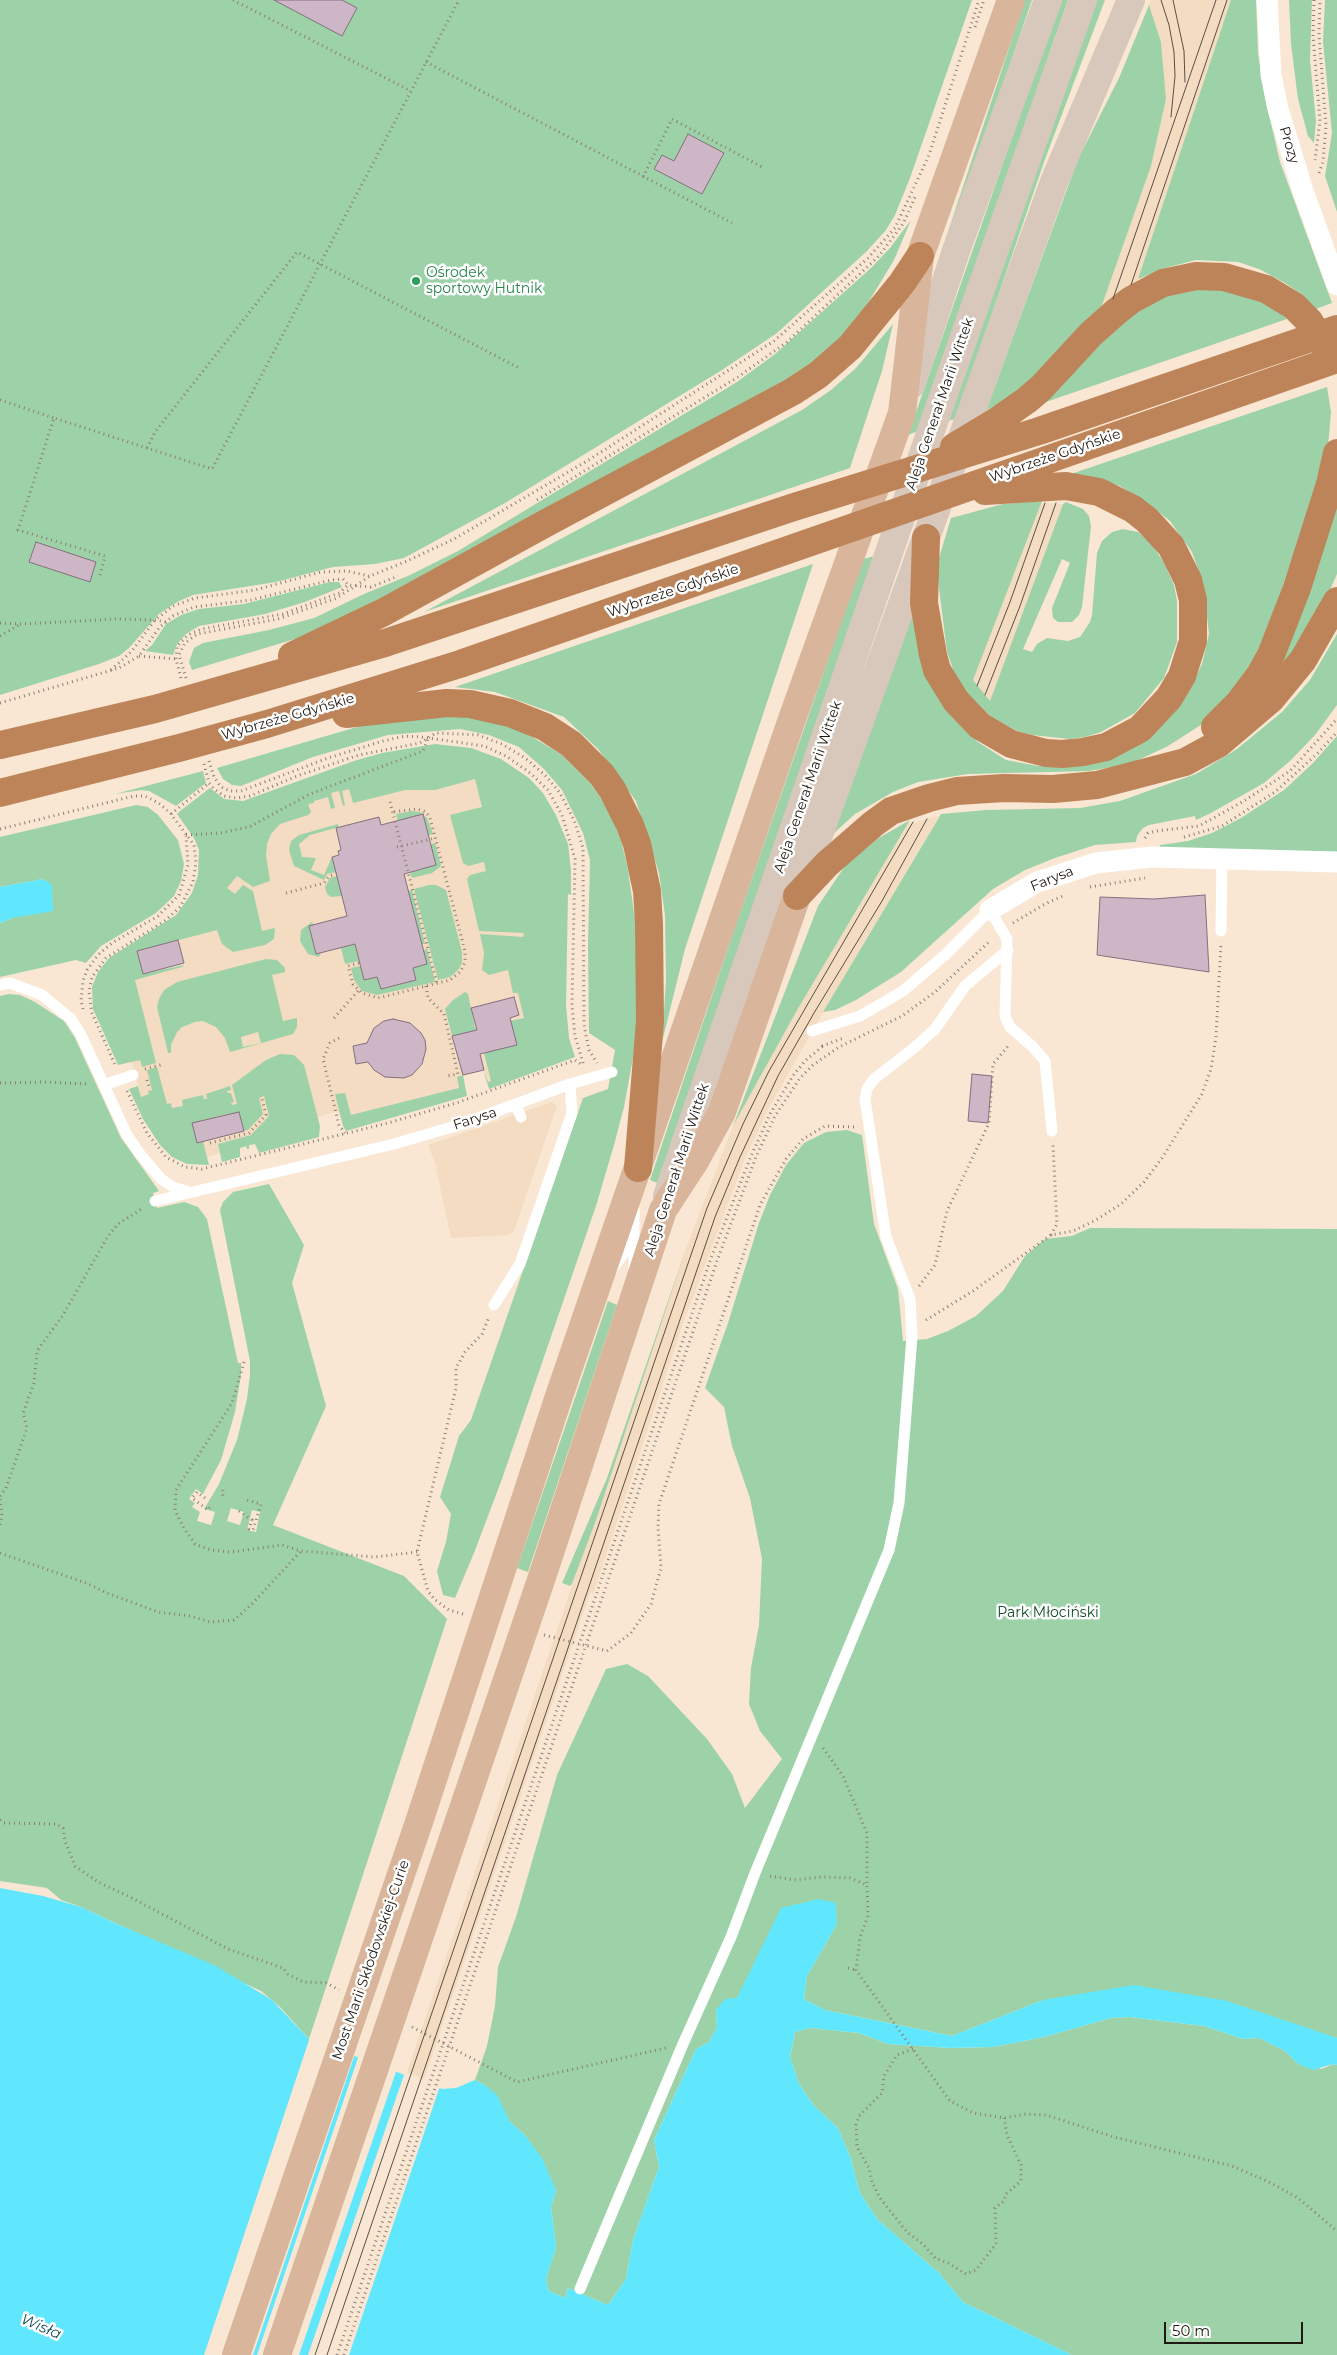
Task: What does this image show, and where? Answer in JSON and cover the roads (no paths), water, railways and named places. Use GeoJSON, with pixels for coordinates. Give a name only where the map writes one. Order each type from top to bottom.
{"type":"FeatureCollection","features":[{"type":"Feature","properties":{"kind":"highway"},"geometry":{"type":"LineString","coordinates":[[202,696],[355,627],[792,392],[818,375],[850,347],[902,283],[920,256]]}},
{"type":"Feature","properties":{"kind":"highway"},"geometry":{"type":"LineString","coordinates":[[925,465],[997,421],[1027,400],[1047,382],[1091,334],[1131,300],[1163,283],[1178,279],[1205,276],[1237,279],[1266,289],[1280,297],[1309,320],[1320,337],[1337,375]]}},
{"type":"Feature","properties":{"kind":"highway","name":"Wybrzeże Gdyńskie"},"geometry":{"type":"LineString","coordinates":[[0,745],[202,696],[442,625],[925,465],[1030,434],[1337,329]]}},
{"type":"Feature","properties":{"kind":"highway","name":"Wybrzeże Gdyńskie"},"geometry":{"type":"LineString","coordinates":[[0,793],[267,724],[460,664],[1337,359]]}},
{"type":"Feature","properties":{"kind":"highway"},"geometry":{"type":"LineString","coordinates":[[1143,775],[1179,755],[1223,720],[1260,675],[1271,655],[1297,588],[1330,484],[1337,453]]}},
{"type":"Feature","properties":{"kind":"highway"},"geometry":{"type":"LineString","coordinates":[[926,538],[924,603],[937,670],[956,701],[980,726],[995,736],[1011,744],[1046,753],[1082,752],[1106,747],[1125,738],[1150,720],[1169,698],[1182,676],[1193,641],[1193,600],[1188,580],[1171,546],[1147,520],[1133,509],[1100,492],[1066,486],[946,495]]}},
{"type":"Feature","properties":{"kind":"highway"},"geometry":{"type":"LineString","coordinates":[[797,896],[822,869],[873,824],[891,811],[957,791],[1004,788],[1053,789],[1098,785],[1143,775],[1185,762],[1218,744],[1271,699],[1303,660],[1337,601]]}},
{"type":"Feature","properties":{"kind":"highway"},"geometry":{"type":"LineString","coordinates":[[267,724],[420,704],[470,704],[510,713],[545,727],[571,744],[602,776],[630,825],[637,844],[647,892],[651,957],[650,1021],[637,1173]]}},
{"type":"Feature","properties":{"kind":"main road"},"geometry":{"type":"LineString","coordinates":[[902,413],[920,256],[1011,0]]}},
{"type":"Feature","properties":{"kind":"main road"},"geometry":{"type":"LineString","coordinates":[[596,1292],[847,564],[893,441],[958,248],[1048,0]]}},
{"type":"Feature","properties":{"kind":"main road","name":"Aleja Generał Marii Wittek"},"geometry":{"type":"LineString","coordinates":[[277,2355],[542,1577],[666,1201],[889,551],[1083,0]]}},
{"type":"Feature","properties":{"kind":"main road"},"geometry":{"type":"LineString","coordinates":[[666,1201],[695,1161],[722,1112],[797,896],[1054,182],[1131,0]]}},
{"type":"Feature","properties":{"kind":"main road","name":"Most Marii Skłodowskiej-Curie"},"geometry":{"type":"LineString","coordinates":[[236,2355],[596,1292]]}},
{"type":"Feature","properties":{"kind":"street","name":"Prozy"},"geometry":{"type":"LineString","coordinates":[[1267,0],[1271,75],[1278,109],[1298,174],[1337,285]]}},
{"type":"Feature","properties":{"kind":"street","name":"Farysa"},"geometry":{"type":"LineString","coordinates":[[990,910],[1037,882],[1096,863],[1139,866],[1222,859],[1337,862]]}},
{"type":"Feature","properties":{"kind":"lane"},"geometry":{"type":"LineString","coordinates":[[1221,931],[1222,859]]}},
{"type":"Feature","properties":{"kind":"lane"},"geometry":{"type":"LineString","coordinates":[[990,910],[1007,939],[1005,1016],[1010,1027],[1034,1047],[1045,1061],[1052,1131]]}},
{"type":"Feature","properties":{"kind":"lane","name":"Farysa"},"geometry":{"type":"LineString","coordinates":[[812,1031],[860,1016],[903,991],[945,955],[990,910]]}},
{"type":"Feature","properties":{"kind":"lane"},"geometry":{"type":"LineString","coordinates":[[580,2289],[683,2044],[731,1936],[755,1873],[814,1735],[889,1550],[899,1502],[912,1337],[910,1299],[886,1238],[872,1133],[865,1099],[867,1089],[874,1079],[935,1029],[965,986],[1008,950]]}},
{"type":"Feature","properties":{"kind":"lane"},"geometry":{"type":"LineString","coordinates":[[0,985],[10,982],[42,996],[58,1007],[71,1020],[81,1036],[128,1135],[152,1170],[173,1187],[189,1192]]}},
{"type":"Feature","properties":{"kind":"lane","name":"Farysa"},"geometry":{"type":"LineString","coordinates":[[155,1201],[411,1139],[516,1105],[570,1084],[586,1073],[612,1072]]}},
{"type":"Feature","properties":{"kind":"lane"},"geometry":{"type":"LineString","coordinates":[[104,1085],[133,1075]]}},
{"type":"Feature","properties":{"kind":"lane"},"geometry":{"type":"LineString","coordinates":[[494,1305],[520,1264],[572,1113],[570,1084]]}},
{"type":"Feature","properties":{"kind":"lane"},"geometry":{"type":"LineString","coordinates":[[516,1105],[521,1117]]}},
{"type":"Feature","properties":{"kind":"lane"},"geometry":{"type":"LineString","coordinates":[[633,1302],[637,1173]]}},
{"type":"Feature","properties":{"kind":"lane"},"geometry":{"type":"LineString","coordinates":[[596,1292],[634,1240],[666,1201]]}},
{"type":"Feature","properties":{"kind":"water"},"geometry":{"type":"Polygon","coordinates":[[[43,879],[52,885],[53,911],[12,918],[0,923],[0,887],[43,879]]]}},
{"type":"Feature","properties":{"kind":"water","name":"Wisła"},"geometry":{"type":"Polygon","coordinates":[[[0,1888],[43,1896],[81,1907],[216,1966],[272,2000],[309,2039],[442,2089],[456,2088],[475,2080],[485,2085],[497,2095],[510,2122],[524,2134],[542,2158],[556,2190],[551,2207],[556,2247],[546,2280],[549,2291],[565,2298],[568,2288],[608,2305],[626,2279],[633,2240],[659,2167],[654,2140],[696,2049],[709,2042],[717,2027],[716,2010],[725,1999],[737,1998],[781,1908],[819,1899],[836,1903],[837,1924],[807,1976],[804,1999],[825,2010],[952,2036],[1043,2000],[1134,1985],[1227,2001],[1337,2038],[1337,2065],[1333,2064],[1313,2070],[1298,2064],[1285,2051],[1259,2038],[1243,2039],[1204,2026],[1129,2017],[1111,2018],[1044,2037],[993,2047],[951,2048],[888,2044],[859,2033],[810,2028],[795,2032],[790,2057],[799,2084],[814,2106],[838,2128],[851,2159],[859,2191],[877,2219],[939,2273],[963,2302],[1072,2355],[0,2355],[0,1888]]]}},
{"type":"Feature","properties":{"kind":"tram line"},"geometry":{"type":"LineString","coordinates":[[1161,0],[1169,25],[1174,52],[1175,76],[1171,117]]}},
{"type":"Feature","properties":{"kind":"tram line"},"geometry":{"type":"LineString","coordinates":[[1173,0],[1184,51],[1185,82]]}},
{"type":"Feature","properties":{"kind":"tram line"},"geometry":{"type":"LineString","coordinates":[[1113,299],[1216,0]]}},
{"type":"Feature","properties":{"kind":"tram line"},"geometry":{"type":"LineString","coordinates":[[1131,285],[1227,0]]}},
{"type":"Feature","properties":{"kind":"tram line"},"geometry":{"type":"LineString","coordinates":[[977,686],[1010,602],[1045,503]]}},
{"type":"Feature","properties":{"kind":"tram line"},"geometry":{"type":"LineString","coordinates":[[985,695],[1020,606],[1056,503]]}},
{"type":"Feature","properties":{"kind":"tram line"},"geometry":{"type":"LineString","coordinates":[[327,2355],[715,1217],[740,1157],[778,1076],[882,901],[927,819]]}},
{"type":"Feature","properties":{"kind":"tram line"},"geometry":{"type":"LineString","coordinates":[[315,2355],[707,1208],[743,1124],[769,1071],[913,822]]}},
{"type":"Feature","properties":{"kind":"place","name":"Ośrodek sportowy Hutnik"},"geometry":{"type":"Point","coordinates":[416,281]}},
{"type":"Feature","properties":{"kind":"park label","name":"Park Młociński"},"geometry":{"type":"Point","coordinates":[1048,1613]}}]}
